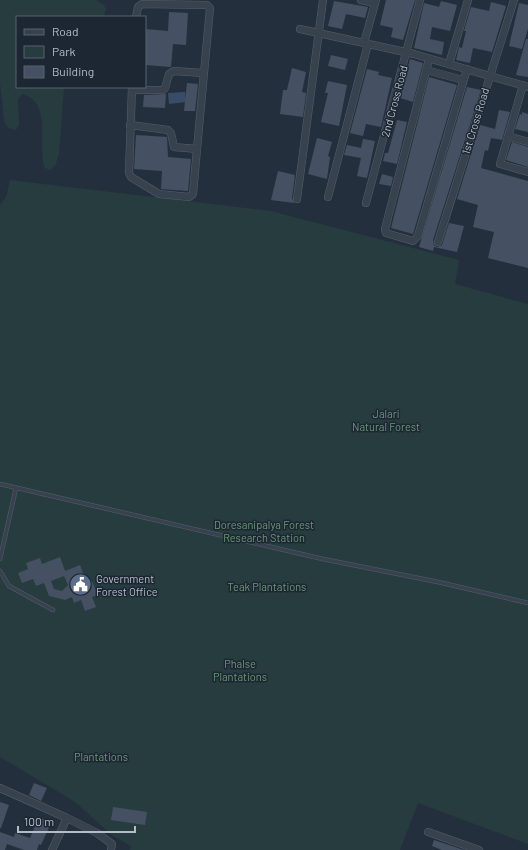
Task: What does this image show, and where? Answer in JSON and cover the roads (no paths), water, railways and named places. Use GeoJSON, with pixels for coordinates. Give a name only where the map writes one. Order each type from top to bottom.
{"type":"FeatureCollection","features":[{"type":"Feature","properties":{"kind":"street"},"geometry":{"type":"LineString","coordinates":[[297,199],[320,34],[323,0]]}},
{"type":"Feature","properties":{"kind":"street"},"geometry":{"type":"LineString","coordinates":[[328,196],[366,44],[375,1],[361,0]]}},
{"type":"Feature","properties":{"kind":"street","name":"2nd Cross Road"},"geometry":{"type":"LineString","coordinates":[[366,203],[420,0]]}},
{"type":"Feature","properties":{"kind":"street"},"geometry":{"type":"LineString","coordinates":[[449,64],[468,0]]}},
{"type":"Feature","properties":{"kind":"street","name":"1st Cross Road"},"geometry":{"type":"LineString","coordinates":[[438,242],[514,0]]}},
{"type":"Feature","properties":{"kind":"street"},"geometry":{"type":"LineString","coordinates":[[136,16],[138,7],[142,4],[160,2],[210,6],[204,73],[197,149],[192,196],[158,194],[131,177],[129,173],[132,89],[163,90],[169,74],[174,71],[204,73]]}},
{"type":"Feature","properties":{"kind":"street"},"geometry":{"type":"LineString","coordinates":[[300,29],[407,53],[526,85],[500,164],[528,172]]}},
{"type":"Feature","properties":{"kind":"street"},"geometry":{"type":"LineString","coordinates":[[429,59],[385,229],[386,234],[413,241],[418,236],[467,69]]}},
{"type":"Feature","properties":{"kind":"street"},"geometry":{"type":"LineString","coordinates":[[426,70],[463,80]]}},
{"type":"Feature","properties":{"kind":"street"},"geometry":{"type":"LineString","coordinates":[[130,126],[168,130],[171,133],[174,147],[197,149]]}},
{"type":"Feature","properties":{"kind":"street"},"geometry":{"type":"LineString","coordinates":[[508,136],[528,142]]}},
{"type":"Feature","properties":{"kind":"street"},"geometry":{"type":"LineString","coordinates":[[0,788],[67,818],[107,840],[112,844],[111,850]]}},
{"type":"Feature","properties":{"kind":"street"},"geometry":{"type":"LineString","coordinates":[[52,850],[67,818]]}},
{"type":"Feature","properties":{"kind":"street"},"geometry":{"type":"LineString","coordinates":[[428,832],[479,850]]}},
{"type":"Feature","properties":{"kind":"lane"},"geometry":{"type":"LineString","coordinates":[[0,484],[316,558],[438,582],[528,603]]}},
{"type":"Feature","properties":{"kind":"lane"},"geometry":{"type":"LineString","coordinates":[[0,559],[16,488]]}},
{"type":"Feature","properties":{"kind":"lane"},"geometry":{"type":"LineString","coordinates":[[0,571],[9,586],[53,610]]}},
{"type":"Feature","properties":{"kind":"water"},"geometry":{"type":"Polygon","coordinates":[[[185,92],[186,102],[169,104],[168,93],[185,92]]]}},
{"type":"Feature","properties":{"kind":"place","name":"Government Forest Office"},"geometry":{"type":"Point","coordinates":[80,584]}},
{"type":"Feature","properties":{"kind":"park label","name":"Jalari Natural Forest"},"geometry":{"type":"Point","coordinates":[386,419]}},
{"type":"Feature","properties":{"kind":"park label","name":"Doresanipalya Forest Research Station"},"geometry":{"type":"Point","coordinates":[264,530]}},
{"type":"Feature","properties":{"kind":"park label","name":"Teak Plantations"},"geometry":{"type":"Point","coordinates":[267,586]}},
{"type":"Feature","properties":{"kind":"park label","name":"Phalse Plantations"},"geometry":{"type":"Point","coordinates":[240,669]}},
{"type":"Feature","properties":{"kind":"park label","name":"Plantations"},"geometry":{"type":"Point","coordinates":[101,756]}}]}
